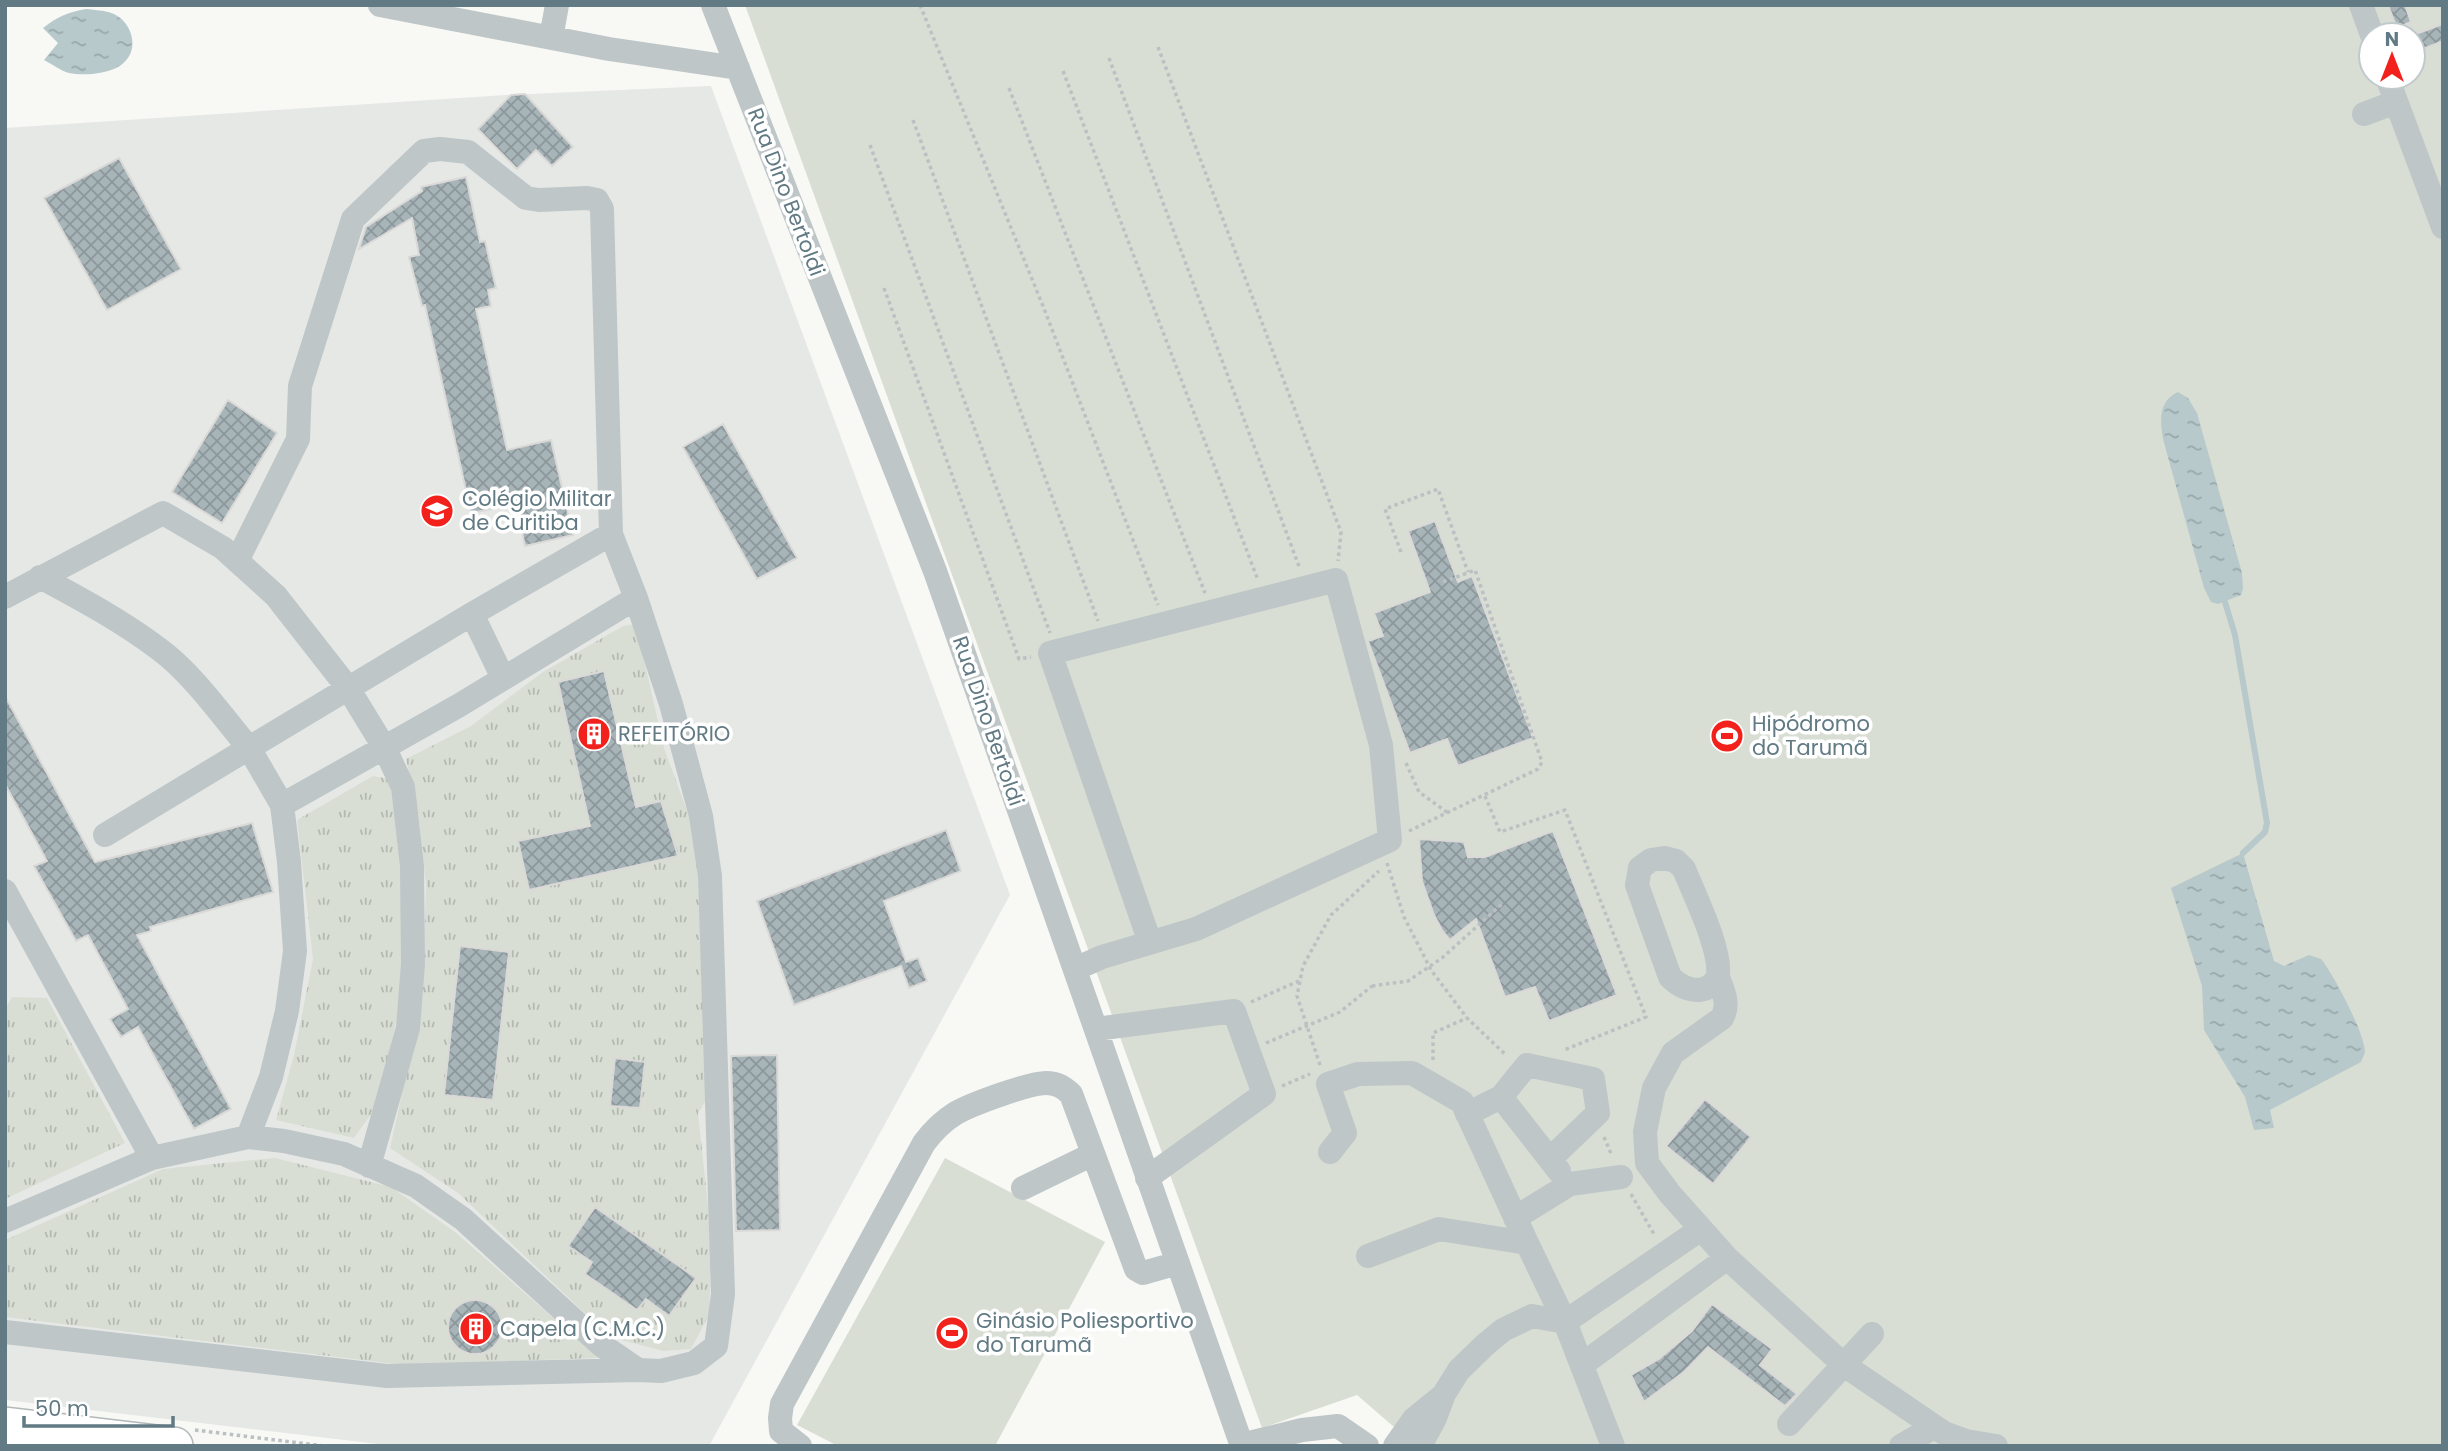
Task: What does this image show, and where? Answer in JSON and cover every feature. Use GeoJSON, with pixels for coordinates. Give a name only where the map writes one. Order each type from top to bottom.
{"type":"FeatureCollection","features":[{"type":"Feature","properties":{"kind":"highway"},"geometry":{"type":"LineString","coordinates":[[5,1426],[174,1446]]}},
{"type":"Feature","properties":{"kind":"street"},"geometry":{"type":"LineString","coordinates":[[380,5],[551,38],[738,68]]}},
{"type":"Feature","properties":{"kind":"street"},"geometry":{"type":"LineString","coordinates":[[551,38],[557,5]]}},
{"type":"Feature","properties":{"kind":"street","name":"Rua Dino Bertoldi"},"geometry":{"type":"LineString","coordinates":[[713,5],[936,571],[1242,1445]]}},
{"type":"Feature","properties":{"kind":"street"},"geometry":{"type":"LineString","coordinates":[[2392,91],[2437,196],[2443,226]]}},
{"type":"Feature","properties":{"kind":"street"},"geometry":{"type":"LineString","coordinates":[[2364,114],[2396,102]]}},
{"type":"Feature","properties":{"kind":"street"},"geometry":{"type":"LineString","coordinates":[[5,1332],[387,1376],[661,1371],[694,1363],[716,1346],[723,1294],[710,876],[701,816],[671,705],[636,598],[611,534],[602,209],[597,200],[526,198],[468,152],[440,149],[424,151],[353,219],[300,386],[298,439],[237,561]]}},
{"type":"Feature","properties":{"kind":"street"},"geometry":{"type":"LineString","coordinates":[[5,597],[163,513],[223,548],[276,596],[348,688],[384,747],[403,787],[412,866],[413,964],[408,1028],[369,1166]]}},
{"type":"Feature","properties":{"kind":"street"},"geometry":{"type":"LineString","coordinates":[[105,835],[472,614],[611,534]]}},
{"type":"Feature","properties":{"kind":"street"},"geometry":{"type":"LineString","coordinates":[[40,577],[99,610],[161,650],[200,688],[249,748],[282,805],[295,951],[287,1010],[271,1077],[248,1137]]}},
{"type":"Feature","properties":{"kind":"street"},"geometry":{"type":"LineString","coordinates":[[1075,968],[1143,957],[1148,936],[1053,652],[1336,580],[1381,745],[1390,840],[1196,929],[1148,936]]}},
{"type":"Feature","properties":{"kind":"street"},"geometry":{"type":"LineString","coordinates":[[282,805],[636,598]]}},
{"type":"Feature","properties":{"kind":"street"},"geometry":{"type":"LineString","coordinates":[[472,614],[503,678]]}},
{"type":"Feature","properties":{"kind":"street"},"geometry":{"type":"LineString","coordinates":[[1718,977],[1712,985],[1702,990],[1689,989],[1670,977],[1637,885],[1640,868],[1651,860],[1664,858],[1676,861],[1684,869],[1718,962],[1718,977],[1726,1001],[1726,1010],[1722,1018],[1673,1053],[1654,1088],[1645,1132],[1647,1163],[1670,1194],[1727,1258],[1844,1366],[1934,1427],[1955,1438],[1996,1446]]}},
{"type":"Feature","properties":{"kind":"street"},"geometry":{"type":"LineString","coordinates":[[5,891],[152,1158]]}},
{"type":"Feature","properties":{"kind":"street"},"geometry":{"type":"LineString","coordinates":[[1096,1029],[1234,1011],[1264,1094],[1147,1178]]}},
{"type":"Feature","properties":{"kind":"street"},"geometry":{"type":"LineString","coordinates":[[1467,1114],[1501,1097],[1527,1065],[1593,1079],[1598,1113],[1550,1159]]}},
{"type":"Feature","properties":{"kind":"street"},"geometry":{"type":"LineString","coordinates":[[1330,1152],[1345,1133],[1325,1077],[1412,1073],[1462,1102],[1565,1322],[1613,1446]]}},
{"type":"Feature","properties":{"kind":"street"},"geometry":{"type":"LineString","coordinates":[[800,1446],[781,1431],[782,1404],[924,1143],[958,1112],[1030,1086],[1046,1083],[1061,1085],[1071,1094],[1136,1269],[1143,1273],[1178,1263]]}},
{"type":"Feature","properties":{"kind":"street"},"geometry":{"type":"LineString","coordinates":[[1501,1097],[1570,1184]]}},
{"type":"Feature","properties":{"kind":"street"},"geometry":{"type":"LineString","coordinates":[[5,1222],[152,1158],[248,1137],[284,1141],[344,1154],[416,1186],[463,1219],[600,1344],[638,1370]]}},
{"type":"Feature","properties":{"kind":"street"},"geometry":{"type":"LineString","coordinates":[[1023,1188],[1093,1154]]}},
{"type":"Feature","properties":{"kind":"street"},"geometry":{"type":"LineString","coordinates":[[1515,1218],[1570,1184],[1621,1177]]}},
{"type":"Feature","properties":{"kind":"street"},"geometry":{"type":"LineString","coordinates":[[1368,1256],[1439,1229],[1527,1243]]}},
{"type":"Feature","properties":{"kind":"street"},"geometry":{"type":"LineString","coordinates":[[1420,1446],[1444,1394],[1459,1370],[1503,1330],[1532,1316],[1565,1322],[1701,1229]]}},
{"type":"Feature","properties":{"kind":"street"},"geometry":{"type":"LineString","coordinates":[[1583,1364],[1727,1258]]}},
{"type":"Feature","properties":{"kind":"street"},"geometry":{"type":"LineString","coordinates":[[1532,1316],[1543,1278]]}},
{"type":"Feature","properties":{"kind":"street"},"geometry":{"type":"LineString","coordinates":[[1789,1424],[1872,1334]]}},
{"type":"Feature","properties":{"kind":"street"},"geometry":{"type":"LineString","coordinates":[[1395,1446],[1414,1419],[1444,1394]]}},
{"type":"Feature","properties":{"kind":"street"},"geometry":{"type":"LineString","coordinates":[[1242,1445],[1302,1430],[1338,1426],[1367,1446]]}},
{"type":"Feature","properties":{"kind":"street"},"geometry":{"type":"LineString","coordinates":[[1901,1446],[1934,1427]]}},
{"type":"Feature","properties":{"kind":"path"},"geometry":{"type":"LineString","coordinates":[[920,5],[1043,306],[1165,624]]}},
{"type":"Feature","properties":{"kind":"path"},"geometry":{"type":"LineString","coordinates":[[1158,47],[1341,532],[1336,580]]}},
{"type":"Feature","properties":{"kind":"path"},"geometry":{"type":"LineString","coordinates":[[1109,58],[1307,587]]}},
{"type":"Feature","properties":{"kind":"path"},"geometry":{"type":"LineString","coordinates":[[1063,71],[1265,598]]}},
{"type":"Feature","properties":{"kind":"path"},"geometry":{"type":"LineString","coordinates":[[1009,88],[1212,612]]}},
{"type":"Feature","properties":{"kind":"path"},"geometry":{"type":"LineString","coordinates":[[914,120],[1104,639]]}},
{"type":"Feature","properties":{"kind":"path"},"geometry":{"type":"LineString","coordinates":[[870,145],[1053,652],[1019,659],[884,288]]}},
{"type":"Feature","properties":{"kind":"path"},"geometry":{"type":"LineString","coordinates":[[1401,552],[1385,509],[1438,489],[1468,572]]}},
{"type":"Feature","properties":{"kind":"path"},"geometry":{"type":"LineString","coordinates":[[1390,840],[1538,769],[1542,762],[1475,570],[1443,582]]}},
{"type":"Feature","properties":{"kind":"path"},"geometry":{"type":"LineString","coordinates":[[1404,758],[1419,792],[1448,814]]}},
{"type":"Feature","properties":{"kind":"path"},"geometry":{"type":"LineString","coordinates":[[1264,1094],[1301,1077],[1325,1077],[1297,996],[1303,965],[1331,915],[1357,888],[1388,863],[1404,917],[1426,960],[1467,1018],[1510,1059],[1527,1065],[1646,1017],[1565,810],[1500,832],[1485,796]]}},
{"type":"Feature","properties":{"kind":"path"},"geometry":{"type":"LineString","coordinates":[[1248,1050],[1340,1012],[1372,986],[1408,981],[1442,958],[1503,904]]}},
{"type":"Feature","properties":{"kind":"path"},"geometry":{"type":"LineString","coordinates":[[1234,1011],[1300,981]]}},
{"type":"Feature","properties":{"kind":"path"},"geometry":{"type":"LineString","coordinates":[[1412,1073],[1433,1063],[1433,1032],[1467,1018]]}},
{"type":"Feature","properties":{"kind":"shaded area","name":"Colégio Militar de Curitiba"},"geometry":{"type":"Polygon","coordinates":[[[711,86],[1010,895],[709,1446],[395,1446],[5,1400],[5,128],[506,95],[711,86]]]}},
{"type":"Feature","properties":{"kind":"green space","name":"Hipódromo do Tarumã"},"geometry":{"type":"Polygon","coordinates":[[[745,5],[2443,5],[2443,1446],[1416,1446],[1357,1395],[1262,1428],[745,5]]]}},
{"type":"Feature","properties":{"kind":"green space"},"geometry":{"type":"Polygon","coordinates":[[[636,624],[664,748],[696,835],[706,1039],[705,1102],[698,1113],[712,1243],[709,1315],[691,1349],[663,1351],[610,1337],[458,1193],[390,1148],[422,1004],[426,885],[418,812],[406,759],[471,726],[543,672],[623,626],[636,624]]]}},
{"type":"Feature","properties":{"kind":"green space"},"geometry":{"type":"Polygon","coordinates":[[[373,776],[390,779],[404,870],[401,1002],[377,1106],[354,1138],[276,1120],[294,1055],[313,959],[297,820],[373,776]]]}},
{"type":"Feature","properties":{"kind":"green space"},"geometry":{"type":"Polygon","coordinates":[[[12,997],[47,998],[125,1143],[5,1199],[5,1009],[12,997]]]}},
{"type":"Feature","properties":{"kind":"green space"},"geometry":{"type":"Polygon","coordinates":[[[275,1158],[391,1187],[455,1232],[599,1358],[404,1365],[5,1317],[5,1240],[163,1169],[275,1158]]]}},
{"type":"Feature","properties":{"kind":"green space","name":"Ginásio Poliesportivo do Tarumã"},"geometry":{"type":"Polygon","coordinates":[[[945,1158],[1105,1242],[995,1446],[838,1446],[797,1425],[945,1158]]]}},
{"type":"Feature","properties":{"kind":"water"},"geometry":{"type":"Polygon","coordinates":[[[86,9],[105,11],[117,16],[129,28],[132,36],[130,53],[126,61],[118,67],[100,73],[75,74],[63,71],[44,60],[58,43],[43,28],[63,15],[86,9]]]}},
{"type":"Feature","properties":{"kind":"water"},"geometry":{"type":"Polygon","coordinates":[[[2178,392],[2188,398],[2197,413],[2242,573],[2241,595],[2218,604],[2211,602],[2204,588],[2163,439],[2162,412],[2171,396],[2178,392]]]}},
{"type":"Feature","properties":{"kind":"water"},"geometry":{"type":"Polygon","coordinates":[[[2243,853],[2274,961],[2284,966],[2309,955],[2321,959],[2347,1003],[2365,1051],[2361,1062],[2270,1110],[2274,1128],[2254,1130],[2245,1097],[2204,1030],[2202,986],[2171,888],[2243,853]]]}},
{"type":"Feature","properties":{"kind":"building"},"geometry":{"type":"Polygon","coordinates":[[[2388,5],[2405,5],[2411,21],[2394,21],[2388,5]]]}},
{"type":"Feature","properties":{"kind":"building"},"geometry":{"type":"Polygon","coordinates":[[[2443,24],[2443,41],[2427,47],[2427,30],[2443,24]]]}},
{"type":"Feature","properties":{"kind":"building"},"geometry":{"type":"Polygon","coordinates":[[[525,94],[573,147],[552,166],[536,150],[517,169],[478,129],[511,95],[525,94]]]}},
{"type":"Feature","properties":{"kind":"building"},"geometry":{"type":"Polygon","coordinates":[[[119,158],[181,269],[107,310],[44,198],[119,158]]]}},
{"type":"Feature","properties":{"kind":"building"},"geometry":{"type":"Polygon","coordinates":[[[466,177],[480,242],[485,241],[496,288],[488,290],[491,306],[476,309],[507,450],[551,440],[573,535],[525,546],[516,504],[471,513],[425,305],[422,306],[409,257],[419,255],[412,218],[359,249],[366,227],[422,191],[421,187],[466,177]]]}},
{"type":"Feature","properties":{"kind":"building"},"geometry":{"type":"Polygon","coordinates":[[[228,400],[277,433],[222,523],[172,492],[228,400]]]}},
{"type":"Feature","properties":{"kind":"building"},"geometry":{"type":"Polygon","coordinates":[[[723,424],[797,558],[757,579],[683,447],[723,424]]]}},
{"type":"Feature","properties":{"kind":"building"},"geometry":{"type":"Polygon","coordinates":[[[1435,521],[1458,582],[1472,576],[1533,738],[1458,766],[1447,739],[1410,753],[1368,641],[1383,636],[1374,613],[1430,592],[1408,531],[1435,521]]]}},
{"type":"Feature","properties":{"kind":"building","name":"REFEITÓRIO"},"geometry":{"type":"Polygon","coordinates":[[[604,671],[636,807],[661,801],[678,856],[529,890],[518,841],[590,826],[558,682],[604,671]]]}},
{"type":"Feature","properties":{"kind":"building"},"geometry":{"type":"Polygon","coordinates":[[[5,696],[95,862],[252,823],[273,892],[150,927],[151,931],[137,935],[231,1109],[194,1129],[138,1027],[121,1037],[110,1019],[128,1009],[88,935],[76,941],[34,866],[47,861],[5,784],[5,696]]]}},
{"type":"Feature","properties":{"kind":"building"},"geometry":{"type":"Polygon","coordinates":[[[946,830],[961,871],[884,901],[906,962],[918,958],[927,981],[909,988],[901,966],[794,1005],[757,901],[946,830]]]}},
{"type":"Feature","properties":{"kind":"building"},"geometry":{"type":"Polygon","coordinates":[[[1553,831],[1617,995],[1549,1021],[1535,987],[1505,997],[1476,919],[1450,940],[1442,930],[1422,881],[1419,839],[1464,842],[1468,857],[1485,857],[1553,831]]]}},
{"type":"Feature","properties":{"kind":"building"},"geometry":{"type":"Polygon","coordinates":[[[460,946],[509,952],[493,1100],[444,1095],[460,946]]]}},
{"type":"Feature","properties":{"kind":"building"},"geometry":{"type":"Polygon","coordinates":[[[777,1055],[780,1230],[736,1231],[731,1056],[777,1055]]]}},
{"type":"Feature","properties":{"kind":"building"},"geometry":{"type":"Polygon","coordinates":[[[615,1058],[645,1062],[640,1108],[610,1106],[615,1058]]]}},
{"type":"Feature","properties":{"kind":"building"},"geometry":{"type":"Polygon","coordinates":[[[1705,1099],[1751,1137],[1713,1184],[1666,1146],[1705,1099]]]}},
{"type":"Feature","properties":{"kind":"building"},"geometry":{"type":"Polygon","coordinates":[[[595,1207],[696,1278],[669,1316],[646,1299],[637,1310],[585,1274],[592,1262],[568,1246],[595,1207]]]}},
{"type":"Feature","properties":{"kind":"building","name":"Capela (C.M.C.)"},"geometry":{"type":"Polygon","coordinates":[[[475,1300],[494,1308],[502,1327],[494,1346],[475,1354],[456,1346],[448,1327],[456,1308],[475,1300]]]}},
{"type":"Feature","properties":{"kind":"building"},"geometry":{"type":"Polygon","coordinates":[[[1712,1304],[1772,1349],[1760,1365],[1797,1394],[1785,1406],[1708,1347],[1685,1371],[1644,1402],[1631,1375],[1659,1359],[1692,1331],[1712,1304]]]}},
{"type":"Feature","properties":{"kind":"waterway"},"geometry":{"type":"LineString","coordinates":[[2225,602],[2235,635],[2267,823],[2265,832],[2243,853]]}},
{"type":"Feature","properties":{"kind":"place","name":"Colégio Militar de Curitiba"},"geometry":{"type":"Point","coordinates":[437,511]}},
{"type":"Feature","properties":{"kind":"place","name":"REFEITÓRIO"},"geometry":{"type":"Point","coordinates":[594,734]}},
{"type":"Feature","properties":{"kind":"place","name":"Hipódromo do Tarumã"},"geometry":{"type":"Point","coordinates":[1727,736]}},
{"type":"Feature","properties":{"kind":"place","name":"Capela (C.M.C.)"},"geometry":{"type":"Point","coordinates":[476,1329]}},
{"type":"Feature","properties":{"kind":"place","name":"Ginásio Poliesportivo do Tarumã"},"geometry":{"type":"Point","coordinates":[952,1333]}}]}
